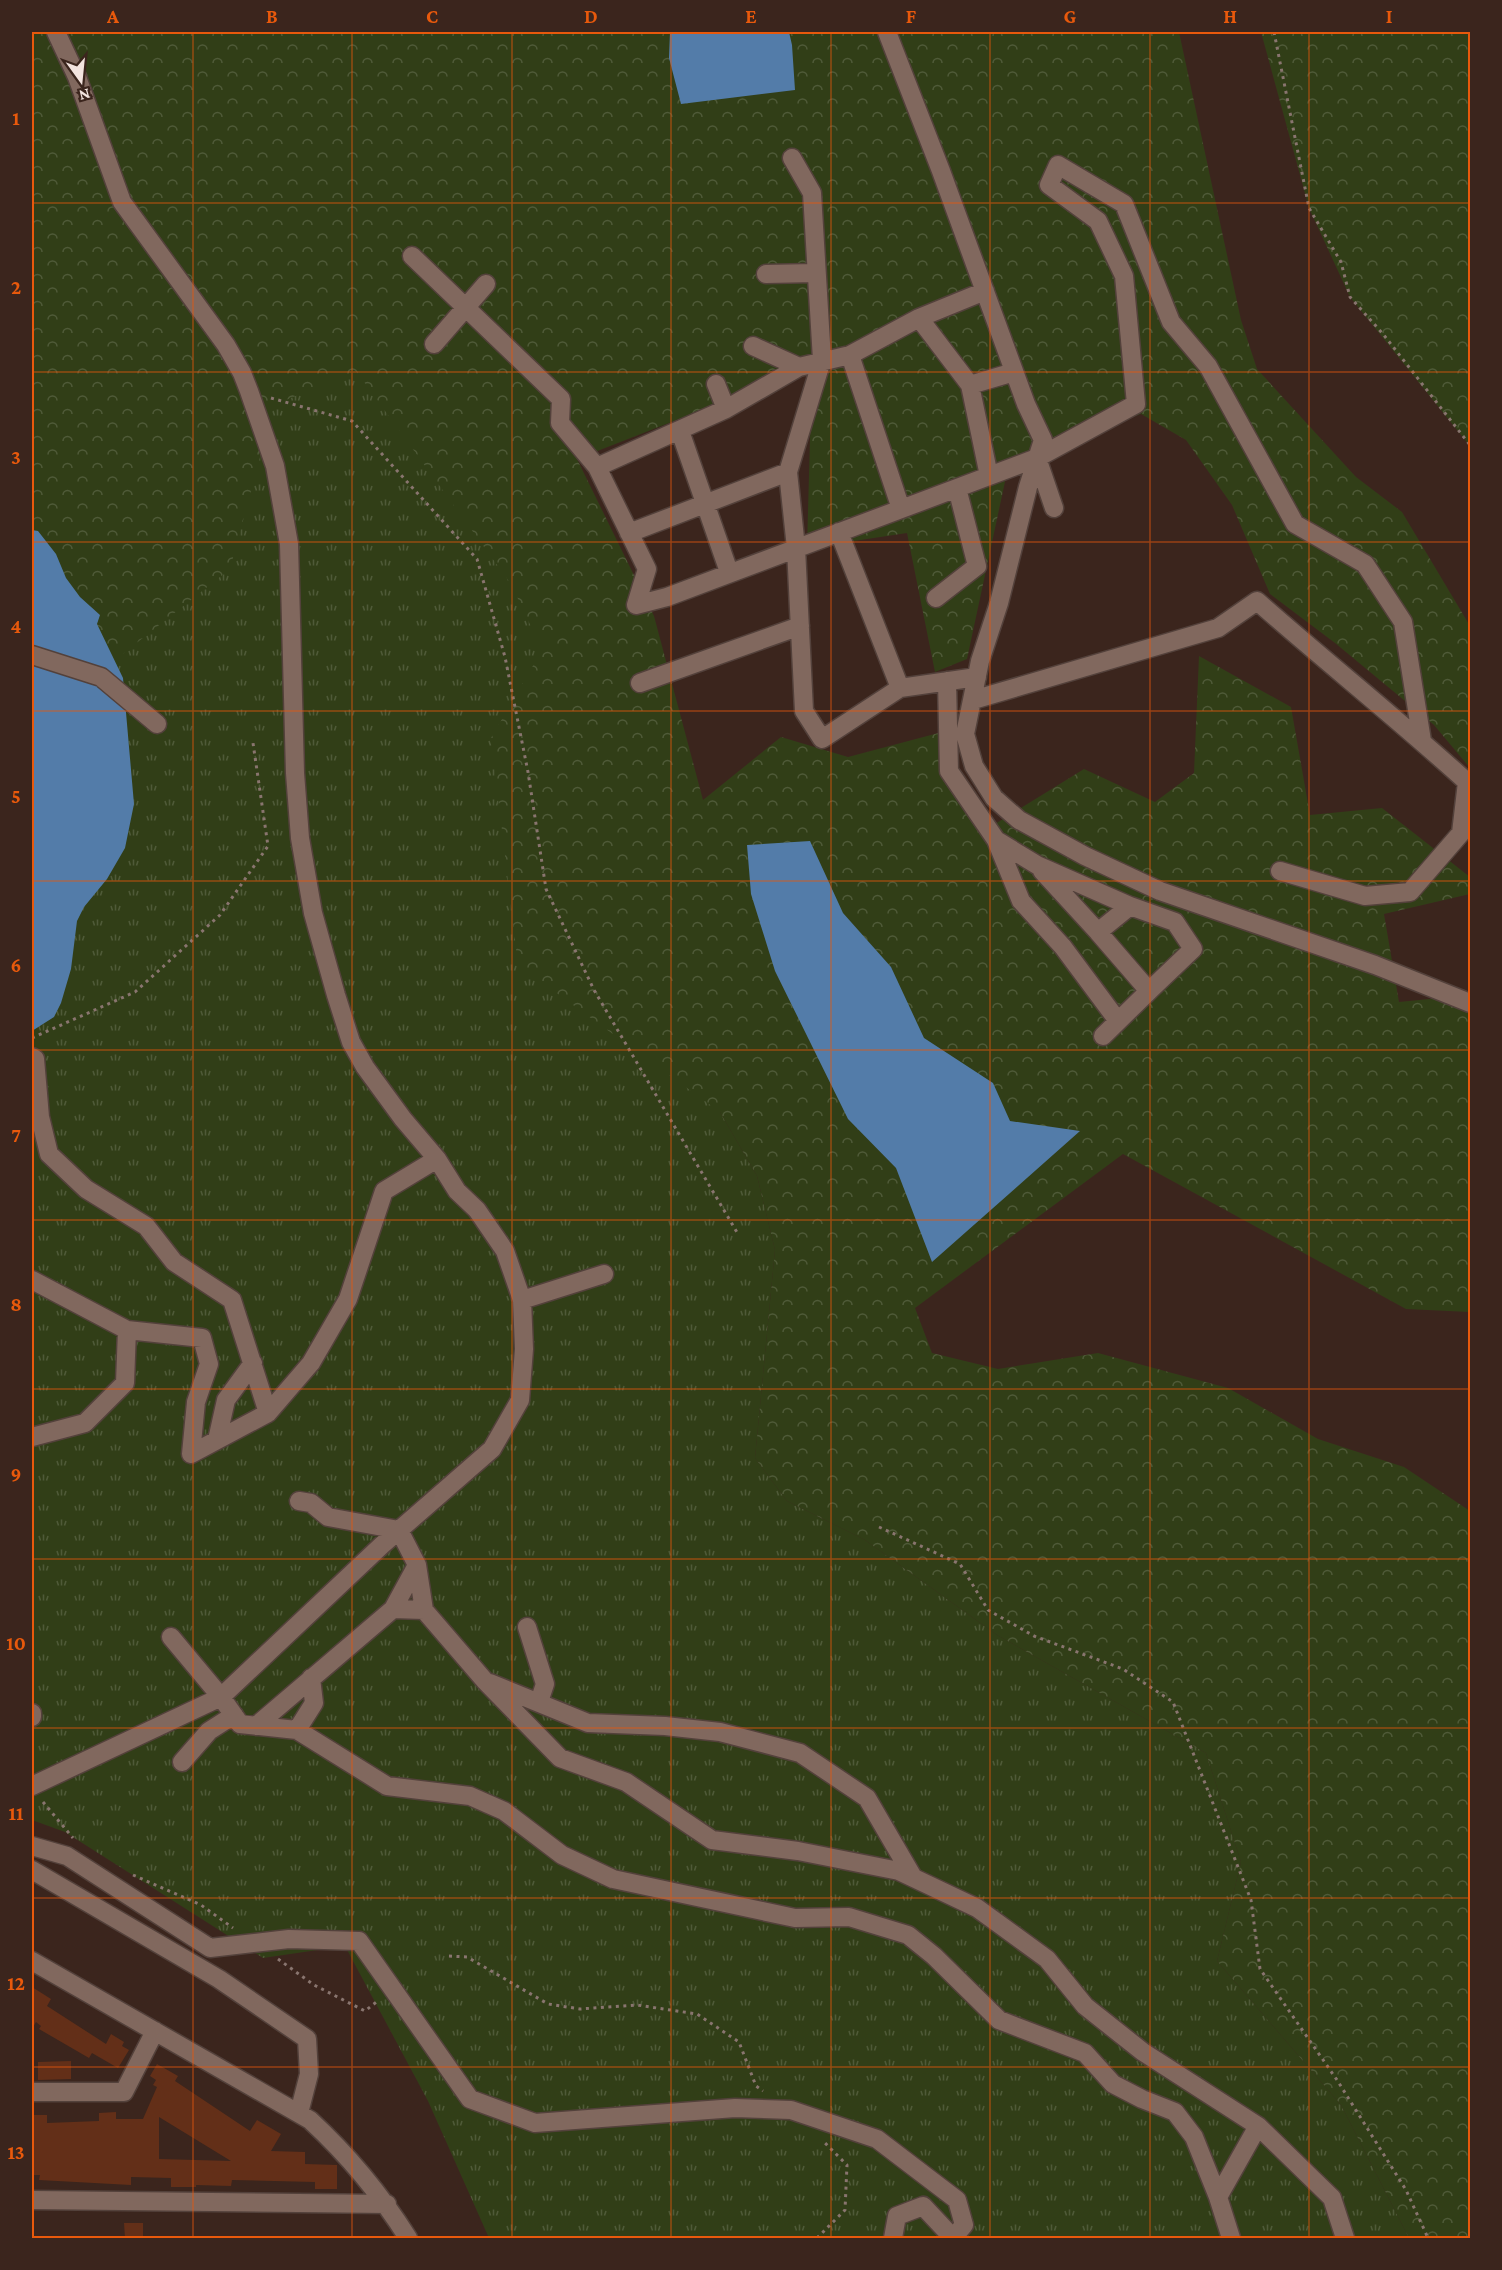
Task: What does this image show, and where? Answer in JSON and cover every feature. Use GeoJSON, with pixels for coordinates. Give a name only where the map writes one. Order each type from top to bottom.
{"type":"FeatureCollection","features":[{"type":"Feature","properties":{"kind":"street"},"geometry":{"type":"LineString","coordinates":[[35,1792],[221,1697],[299,1613],[492,1449],[520,1400],[524,1349],[522,1300],[505,1251],[477,1210],[457,1191],[437,1159],[364,1067],[351,1042],[313,913],[300,838],[295,773],[288,544],[274,466],[249,391],[226,345],[122,202],[76,77],[56,32]]}},
{"type":"Feature","properties":{"kind":"street"},"geometry":{"type":"LineString","coordinates":[[887,32],[941,171],[1014,372],[1042,440],[999,603],[980,660],[965,734],[974,766],[994,798],[1020,820],[1085,856],[1160,891],[1375,965],[1470,1003]]}},
{"type":"Feature","properties":{"kind":"street"},"geometry":{"type":"LineString","coordinates":[[792,158],[812,193],[822,360],[788,471],[796,548],[804,711],[822,739],[900,688],[978,677]]}},
{"type":"Feature","properties":{"kind":"street"},"geometry":{"type":"LineString","coordinates":[[412,256],[561,399],[560,423],[597,467],[647,569],[636,605],[667,597],[1037,459],[1136,405],[1124,276],[1098,221],[1049,185],[1058,165],[1124,204],[1171,322],[1208,366],[1295,524],[1365,564],[1403,622],[1422,741]]}},
{"type":"Feature","properties":{"kind":"street"},"geometry":{"type":"LineString","coordinates":[[766,274],[815,273]]}},
{"type":"Feature","properties":{"kind":"street"},"geometry":{"type":"LineString","coordinates":[[434,344],[486,284]]}},
{"type":"Feature","properties":{"kind":"street"},"geometry":{"type":"LineString","coordinates":[[597,467],[726,409],[799,367],[850,355],[919,318],[985,291]]}},
{"type":"Feature","properties":{"kind":"street"},"geometry":{"type":"LineString","coordinates":[[919,318],[970,385],[989,476]]}},
{"type":"Feature","properties":{"kind":"street"},"geometry":{"type":"LineString","coordinates":[[753,346],[799,367]]}},
{"type":"Feature","properties":{"kind":"street"},"geometry":{"type":"LineString","coordinates":[[850,355],[901,509]]}},
{"type":"Feature","properties":{"kind":"street"},"geometry":{"type":"LineString","coordinates":[[970,385],[1014,372]]}},
{"type":"Feature","properties":{"kind":"street"},"geometry":{"type":"LineString","coordinates":[[716,384],[726,409]]}},
{"type":"Feature","properties":{"kind":"street"},"geometry":{"type":"LineString","coordinates":[[680,431],[729,572]]}},
{"type":"Feature","properties":{"kind":"street"},"geometry":{"type":"LineString","coordinates":[[1037,459],[1054,508]]}},
{"type":"Feature","properties":{"kind":"street"},"geometry":{"type":"LineString","coordinates":[[629,533],[788,471]]}},
{"type":"Feature","properties":{"kind":"street"},"geometry":{"type":"LineString","coordinates":[[936,598],[976,566],[957,488]]}},
{"type":"Feature","properties":{"kind":"street"},"geometry":{"type":"LineString","coordinates":[[839,532],[900,688]]}},
{"type":"Feature","properties":{"kind":"street"},"geometry":{"type":"LineString","coordinates":[[973,700],[1218,628],[1257,601],[1467,782],[1461,833],[1410,892],[1365,896],[1280,872]]}},
{"type":"Feature","properties":{"kind":"street"},"geometry":{"type":"LineString","coordinates":[[640,683],[800,626]]}},
{"type":"Feature","properties":{"kind":"street"},"geometry":{"type":"LineString","coordinates":[[32,655],[101,677],[157,724]]}},
{"type":"Feature","properties":{"kind":"street"},"geometry":{"type":"LineString","coordinates":[[947,681],[949,771],[996,840],[1022,901],[1063,947],[1118,1021]]}},
{"type":"Feature","properties":{"kind":"street"},"geometry":{"type":"LineString","coordinates":[[996,840],[1037,866],[1130,906],[1175,922],[1193,949],[1102,1036]]}},
{"type":"Feature","properties":{"kind":"street"},"geometry":{"type":"LineString","coordinates":[[1037,866],[1149,991]]}},
{"type":"Feature","properties":{"kind":"street"},"geometry":{"type":"LineString","coordinates":[[1098,932],[1130,906]]}},
{"type":"Feature","properties":{"kind":"street"},"geometry":{"type":"LineString","coordinates":[[32,1057],[35,1059],[40,1117],[49,1154],[86,1189],[146,1226],[174,1262],[231,1300],[268,1413]]}},
{"type":"Feature","properties":{"kind":"street"},"geometry":{"type":"LineString","coordinates":[[32,1280],[128,1330],[202,1338],[209,1364],[196,1402],[191,1454],[268,1413],[311,1363],[348,1299],[384,1191],[437,1159]]}},
{"type":"Feature","properties":{"kind":"street"},"geometry":{"type":"LineString","coordinates":[[522,1300],[604,1274]]}},
{"type":"Feature","properties":{"kind":"street"},"geometry":{"type":"LineString","coordinates":[[32,1437],[85,1423],[125,1383],[128,1330]]}},
{"type":"Feature","properties":{"kind":"street"},"geometry":{"type":"LineString","coordinates":[[217,1440],[226,1400],[253,1363]]}},
{"type":"Feature","properties":{"kind":"street"},"geometry":{"type":"LineString","coordinates":[[300,1501],[311,1503],[328,1517],[399,1530]]}},
{"type":"Feature","properties":{"kind":"street"},"geometry":{"type":"LineString","coordinates":[[399,1530],[417,1565],[424,1610],[485,1682],[560,1758],[626,1782],[712,1840],[798,1851],[899,1871],[977,1908],[1047,1959],[1085,2007],[1143,2052],[1258,2126],[1332,2198],[1345,2238]]}},
{"type":"Feature","properties":{"kind":"street"},"geometry":{"type":"LineString","coordinates":[[256,1726],[393,1609],[417,1565]]}},
{"type":"Feature","properties":{"kind":"street"},"geometry":{"type":"LineString","coordinates":[[393,1609],[424,1610]]}},
{"type":"Feature","properties":{"kind":"street"},"geometry":{"type":"LineString","coordinates":[[527,1627],[545,1684],[539,1702]]}},
{"type":"Feature","properties":{"kind":"street"},"geometry":{"type":"LineString","coordinates":[[171,1637],[221,1697],[240,1724],[297,1730],[387,1786],[470,1796],[504,1811],[562,1855],[613,1879],[795,1918],[849,1917],[908,1935],[934,1956],[999,2020],[1085,2053],[1113,2084],[1175,2112],[1194,2137],[1218,2197],[1231,2238]]}},
{"type":"Feature","properties":{"kind":"street"},"geometry":{"type":"LineString","coordinates":[[297,1730],[314,1702],[311,1678]]}},
{"type":"Feature","properties":{"kind":"street"},"geometry":{"type":"LineString","coordinates":[[485,1682],[588,1723],[665,1726],[720,1732],[800,1754],[867,1798],[913,1878]]}},
{"type":"Feature","properties":{"kind":"street"},"geometry":{"type":"LineString","coordinates":[[182,1762],[209,1731],[234,1715]]}},
{"type":"Feature","properties":{"kind":"street"},"geometry":{"type":"LineString","coordinates":[[32,1846],[67,1856],[210,1948],[289,1939],[359,1941],[470,2099],[535,2123],[735,2108],[791,2110],[877,2139],[957,2200],[964,2224],[953,2238],[923,2206],[897,2216],[893,2238]]}},
{"type":"Feature","properties":{"kind":"street"},"geometry":{"type":"LineString","coordinates":[[32,1870],[219,1979],[307,2039],[309,2074],[299,2113]]}},
{"type":"Feature","properties":{"kind":"street"},"geometry":{"type":"LineString","coordinates":[[32,1961],[310,2120],[335,2143],[387,2204],[408,2238]]}},
{"type":"Feature","properties":{"kind":"street"},"geometry":{"type":"LineString","coordinates":[[32,2092],[124,2092],[155,2031]]}},
{"type":"Feature","properties":{"kind":"street"},"geometry":{"type":"LineString","coordinates":[[1218,2197],[1258,2126]]}},
{"type":"Feature","properties":{"kind":"street"},"geometry":{"type":"LineString","coordinates":[[32,2200],[387,2204]]}},
{"type":"Feature","properties":{"kind":"path"},"geometry":{"type":"LineString","coordinates":[[1274,32],[1309,208],[1341,262],[1350,297],[1383,334],[1470,445]]}},
{"type":"Feature","properties":{"kind":"path"},"geometry":{"type":"LineString","coordinates":[[249,391],[352,421],[477,559],[505,657],[528,771],[546,889],[594,990],[738,1234]]}},
{"type":"Feature","properties":{"kind":"path"},"geometry":{"type":"LineString","coordinates":[[32,1038],[135,992],[220,915],[268,846],[253,743]]}},
{"type":"Feature","properties":{"kind":"path"},"geometry":{"type":"LineString","coordinates":[[879,1527],[960,1564],[988,1610],[1034,1636],[1123,1669],[1173,1702],[1251,1900],[1260,1970],[1343,2090],[1406,2190],[1428,2238]]}},
{"type":"Feature","properties":{"kind":"path"},"geometry":{"type":"LineString","coordinates":[[35,1792],[79,1846]]}},
{"type":"Feature","properties":{"kind":"path"},"geometry":{"type":"LineString","coordinates":[[128,1873],[201,1905],[314,1985],[365,2011],[392,1990]]}},
{"type":"Feature","properties":{"kind":"path"},"geometry":{"type":"LineString","coordinates":[[449,1956],[467,1957],[548,2004],[580,2009],[637,2005],[697,2014],[739,2042],[756,2086],[765,2092]]}},
{"type":"Feature","properties":{"kind":"path"},"geometry":{"type":"LineString","coordinates":[[815,2134],[847,2165],[845,2210],[817,2238]]}},
{"type":"Feature","properties":{"kind":"green space"},"geometry":{"type":"Polygon","coordinates":[[[32,32],[1179,32],[1241,320],[1257,369],[1356,477],[1402,512],[1470,626],[1470,768],[1434,725],[1335,643],[1270,594],[1232,505],[1186,440],[1141,414],[1009,463],[967,659],[935,672],[907,533],[807,548],[812,367],[577,459],[654,616],[703,800],[781,737],[848,757],[946,731],[982,832],[1084,769],[1155,802],[1194,773],[1199,656],[1291,707],[1310,815],[1382,808],[1470,877],[1470,894],[1384,914],[1399,1002],[1470,995],[1470,1312],[1406,1309],[1123,1154],[915,1308],[932,1353],[998,1369],[1098,1353],[1228,1388],[1318,1439],[1404,1467],[1470,1511],[1470,2238],[1409,2238],[1341,2105],[1217,1961],[1241,1862],[1206,1753],[997,1635],[865,1540],[787,1501],[755,1458],[775,1250],[757,1176],[720,1112],[518,965],[491,738],[542,650],[511,584],[356,371],[274,405],[230,569],[115,660],[32,543],[32,32]]]}},
{"type":"Feature","properties":{"kind":"green space"},"geometry":{"type":"Polygon","coordinates":[[[1261,32],[1470,32],[1470,446],[1350,297],[1309,208],[1261,32]]]}},
{"type":"Feature","properties":{"kind":"green space"},"geometry":{"type":"Polygon","coordinates":[[[32,146],[335,261],[703,801],[720,1112],[757,1176],[775,1250],[755,1458],[787,1501],[865,1540],[997,1635],[1206,1753],[1241,1862],[1217,1961],[1341,2105],[1409,2238],[489,2238],[428,2101],[345,1946],[263,1958],[65,1832],[32,1820],[32,146]]]}},
{"type":"Feature","properties":{"kind":"water"},"geometry":{"type":"Polygon","coordinates":[[[670,32],[789,32],[795,90],[681,104],[669,58],[670,32]]]}},
{"type":"Feature","properties":{"kind":"water"},"geometry":{"type":"Polygon","coordinates":[[[32,530],[38,531],[56,554],[66,578],[80,597],[100,615],[97,624],[123,678],[134,804],[125,848],[107,879],[84,907],[77,921],[71,969],[61,1003],[54,1017],[32,1031],[32,530]]]}},
{"type":"Feature","properties":{"kind":"water"},"geometry":{"type":"Polygon","coordinates":[[[810,841],[843,913],[891,967],[924,1038],[993,1083],[1010,1121],[1080,1131],[932,1262],[896,1168],[848,1119],[775,971],[751,894],[747,845],[810,841]]]}},
{"type":"Feature","properties":{"kind":"building"},"geometry":{"type":"Polygon","coordinates":[[[32,1987],[51,1999],[47,2006],[106,2044],[111,2034],[124,2042],[122,2046],[129,2050],[118,2068],[92,2053],[89,2058],[39,2029],[41,2026],[36,2022],[32,2029],[32,1987]]]}},
{"type":"Feature","properties":{"kind":"building"},"geometry":{"type":"Polygon","coordinates":[[[71,2061],[71,2079],[38,2080],[38,2062],[71,2061]]]}},
{"type":"Feature","properties":{"kind":"building"},"geometry":{"type":"Polygon","coordinates":[[[157,2064],[178,2076],[175,2081],[250,2131],[257,2120],[281,2134],[271,2151],[305,2152],[305,2164],[337,2165],[337,2189],[315,2189],[315,2182],[232,2180],[231,2186],[171,2187],[171,2178],[131,2177],[131,2185],[39,2180],[40,2175],[32,2175],[32,2115],[47,2115],[47,2123],[99,2121],[99,2113],[116,2112],[116,2119],[143,2119],[157,2087],[153,2085],[156,2080],[150,2076],[157,2064]],[[159,2117],[159,2159],[231,2161],[159,2117]]]}},
{"type":"Feature","properties":{"kind":"building"},"geometry":{"type":"Polygon","coordinates":[[[124,2223],[143,2223],[143,2238],[125,2238],[124,2223]]]}}]}
